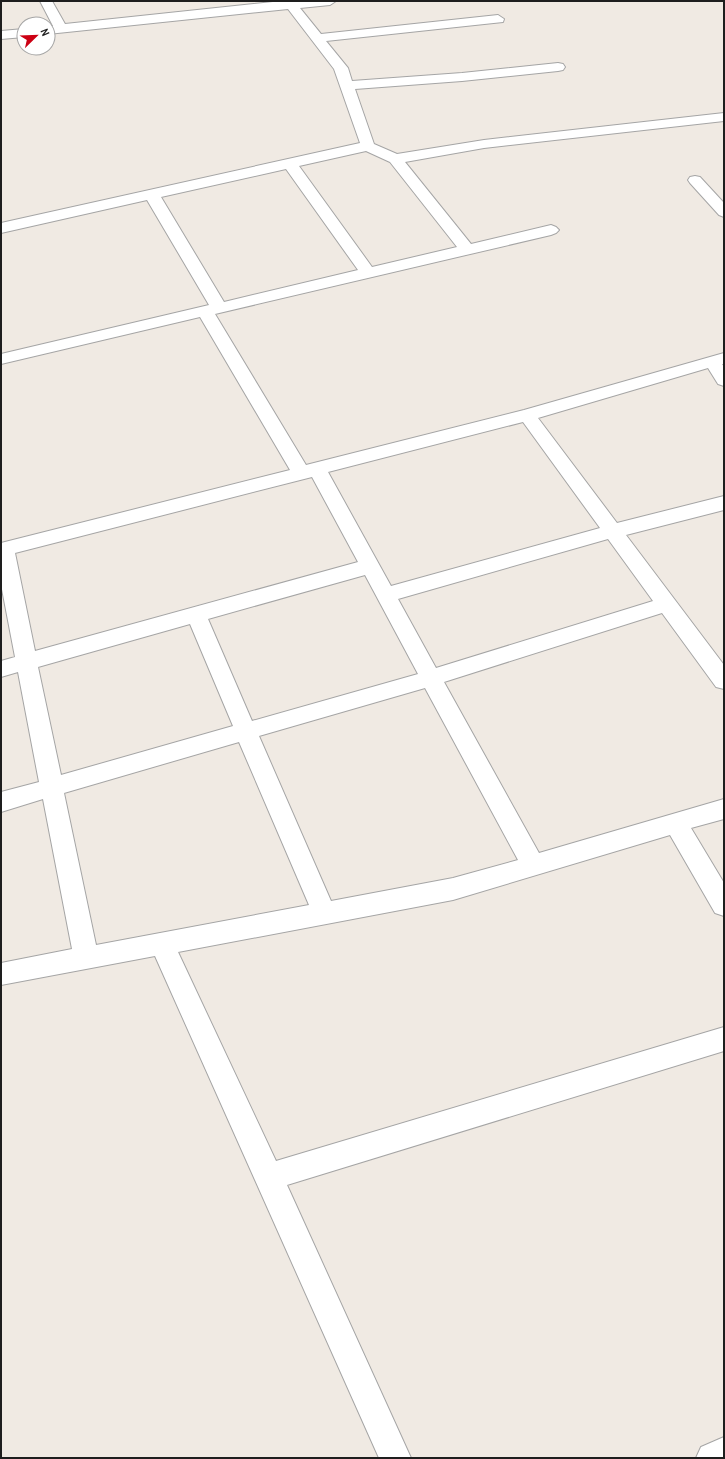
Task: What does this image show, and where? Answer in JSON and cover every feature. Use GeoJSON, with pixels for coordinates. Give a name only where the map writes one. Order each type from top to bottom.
{"type":"FeatureCollection","features":[{"type":"Feature","properties":{"kind":"street"},"geometry":{"type":"LineString","coordinates":[[46,1],[50,16]]}},
{"type":"Feature","properties":{"kind":"street"},"geometry":{"type":"LineString","coordinates":[[56,30],[290,3],[330,1]]}},
{"type":"Feature","properties":{"kind":"street"},"geometry":{"type":"LineString","coordinates":[[290,3],[341,68],[368,146]]}},
{"type":"Feature","properties":{"kind":"street"},"geometry":{"type":"LineString","coordinates":[[318,38],[498,19]]}},
{"type":"Feature","properties":{"kind":"street"},"geometry":{"type":"LineString","coordinates":[[1,35],[16,34]]}},
{"type":"Feature","properties":{"kind":"street"},"geometry":{"type":"LineString","coordinates":[[347,85],[462,77],[558,67]]}},
{"type":"Feature","properties":{"kind":"street"},"geometry":{"type":"LineString","coordinates":[[395,159],[484,144],[724,117]]}},
{"type":"Feature","properties":{"kind":"street"},"geometry":{"type":"LineString","coordinates":[[1,228],[368,146],[395,159],[467,250]]}},
{"type":"Feature","properties":{"kind":"street"},"geometry":{"type":"LineString","coordinates":[[290,164],[368,273]]}},
{"type":"Feature","properties":{"kind":"street"},"geometry":{"type":"LineString","coordinates":[[695,180],[724,212]]}},
{"type":"Feature","properties":{"kind":"street"},"geometry":{"type":"LineString","coordinates":[[152,194],[212,310],[309,471],[370,566],[533,866]]}},
{"type":"Feature","properties":{"kind":"street"},"geometry":{"type":"LineString","coordinates":[[1,359],[552,230]]}},
{"type":"Feature","properties":{"kind":"street"},"geometry":{"type":"LineString","coordinates":[[86,958],[3,549],[527,415],[718,360],[724,380]]}},
{"type":"Feature","properties":{"kind":"street"},"geometry":{"type":"LineString","coordinates":[[527,415],[724,681]]}},
{"type":"Feature","properties":{"kind":"street"},"geometry":{"type":"LineString","coordinates":[[386,595],[613,531],[724,504]]}},
{"type":"Feature","properties":{"kind":"street"},"geometry":{"type":"LineString","coordinates":[[1,669],[370,566]]}},
{"type":"Feature","properties":{"kind":"street"},"geometry":{"type":"LineString","coordinates":[[1,802],[431,678],[666,604]]}},
{"type":"Feature","properties":{"kind":"street"},"geometry":{"type":"LineString","coordinates":[[196,615],[324,913]]}},
{"type":"Feature","properties":{"kind":"street"},"geometry":{"type":"LineString","coordinates":[[1,974],[454,889],[724,810]]}},
{"type":"Feature","properties":{"kind":"street"},"geometry":{"type":"LineString","coordinates":[[676,824],[724,905]]}},
{"type":"Feature","properties":{"kind":"street"},"geometry":{"type":"LineString","coordinates":[[161,943],[269,1176],[395,1458]]}},
{"type":"Feature","properties":{"kind":"street"},"geometry":{"type":"LineString","coordinates":[[269,1176],[724,1039]]}},
{"type":"Feature","properties":{"kind":"street"},"geometry":{"type":"LineString","coordinates":[[712,1458],[724,1453]]}}]}
